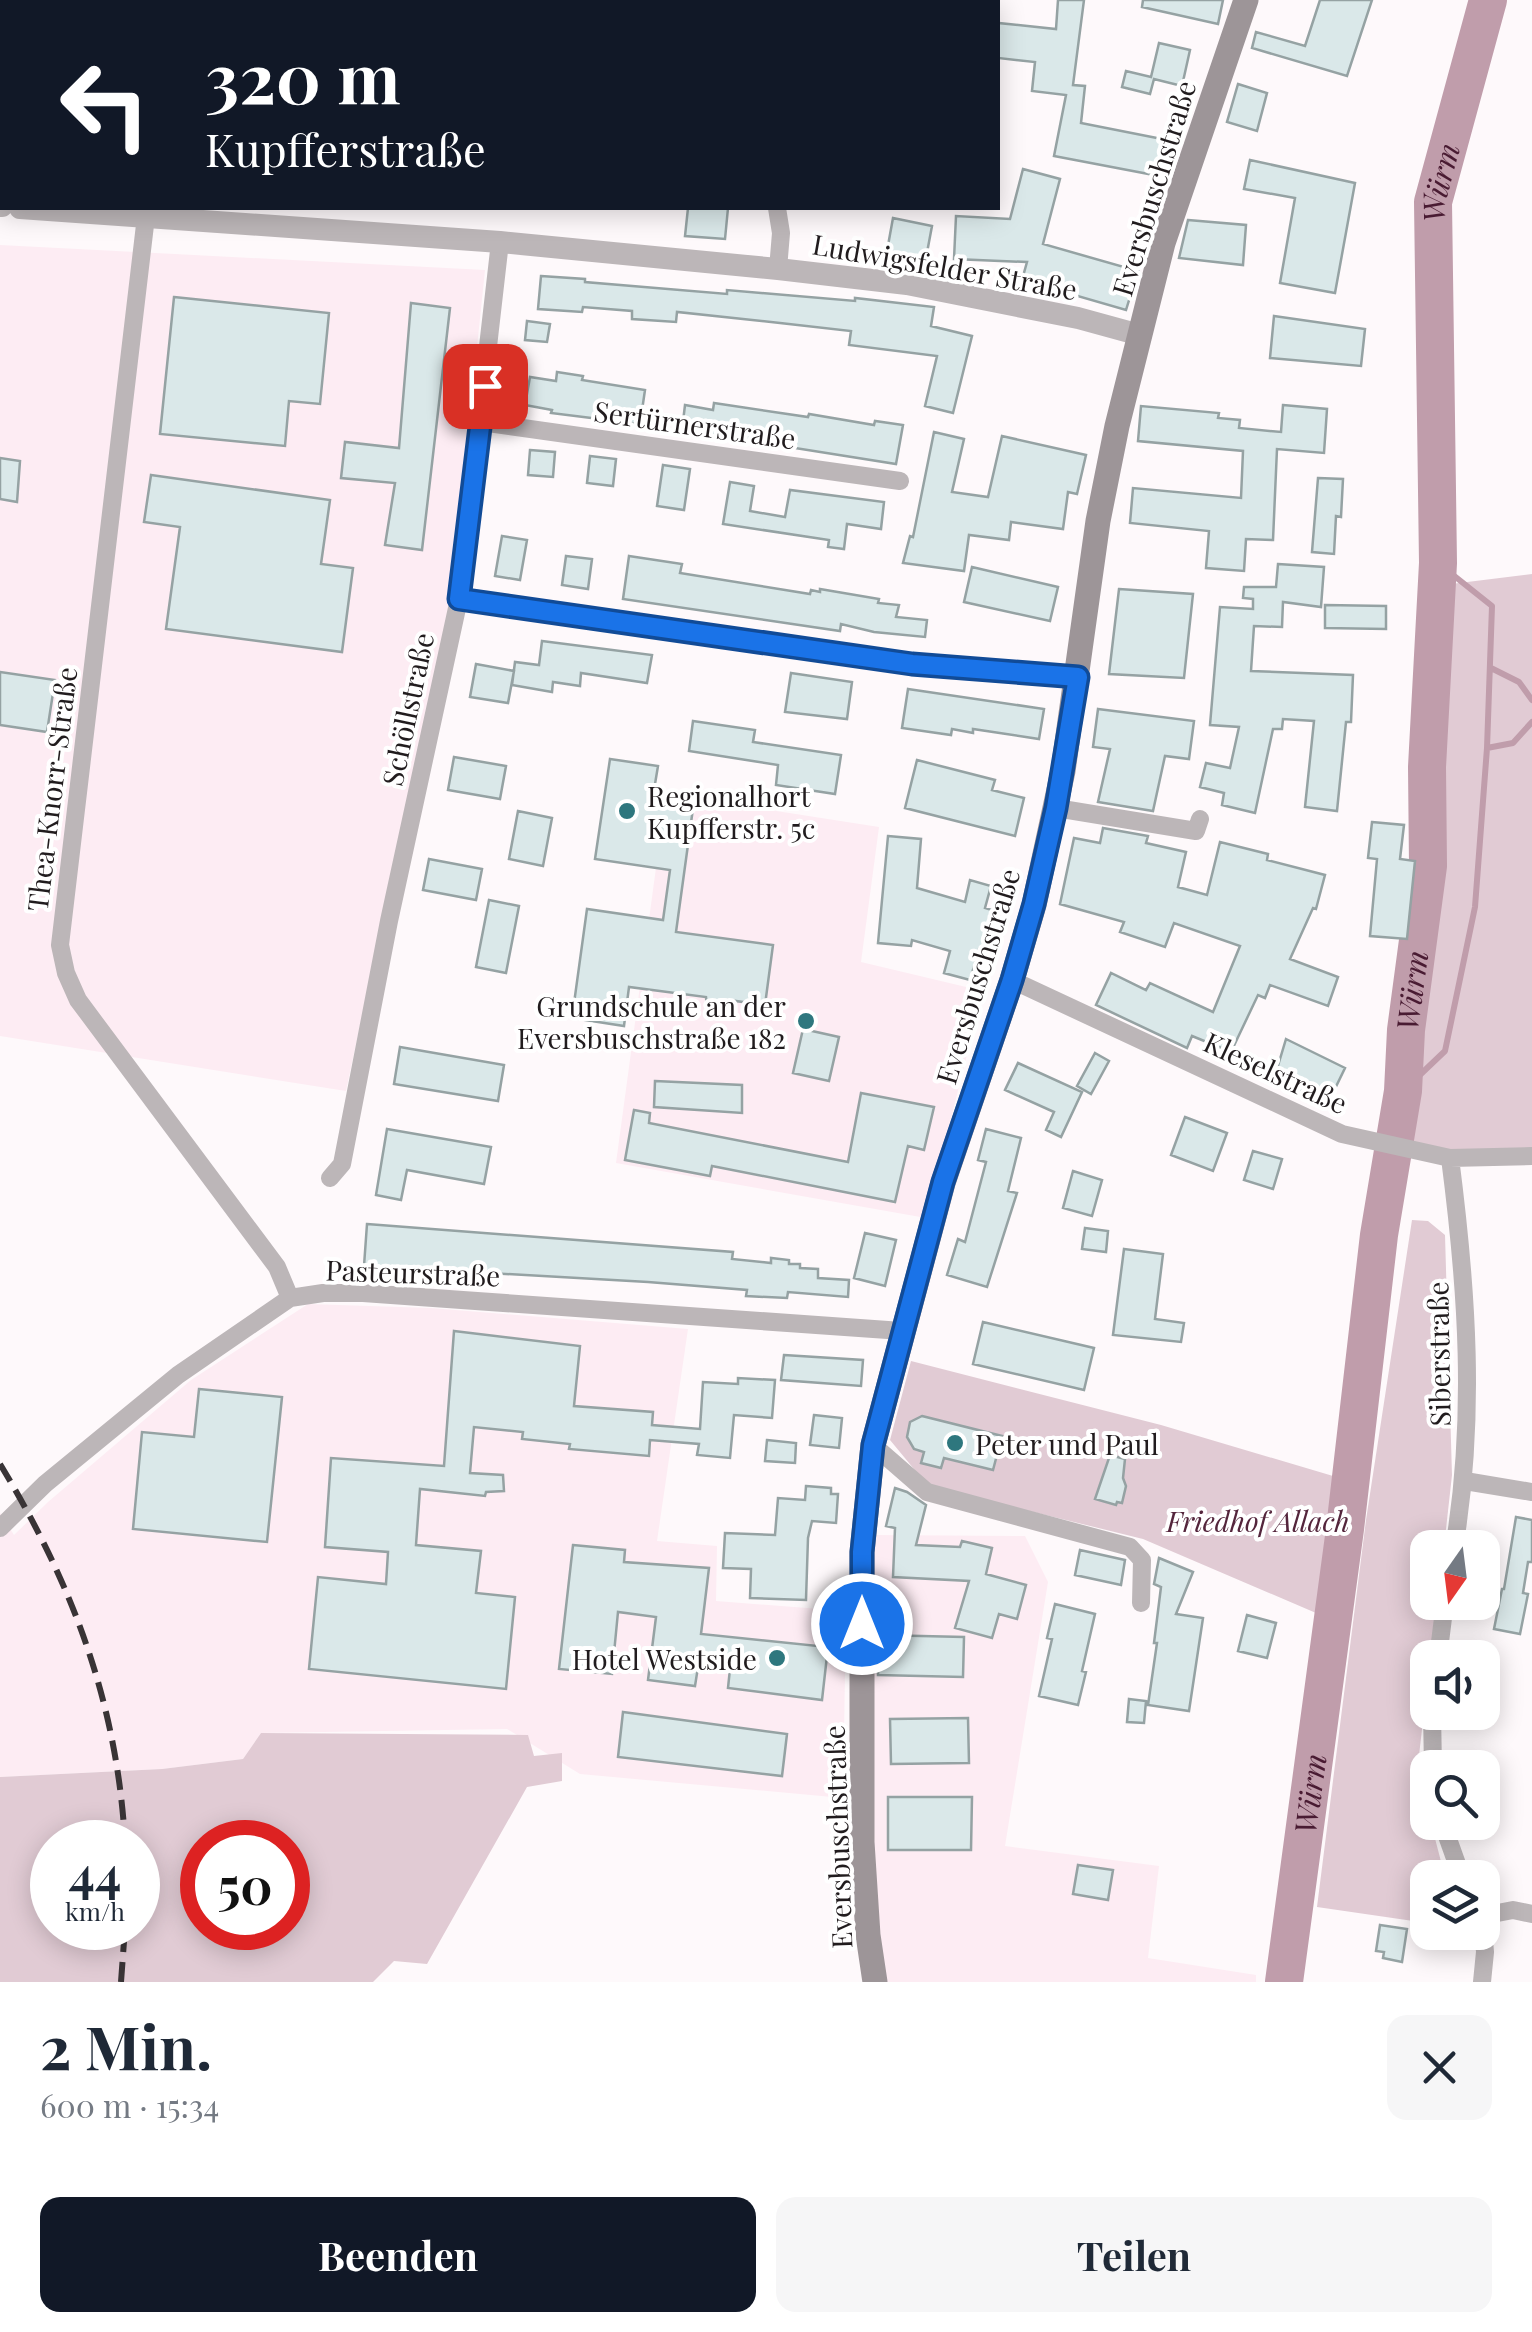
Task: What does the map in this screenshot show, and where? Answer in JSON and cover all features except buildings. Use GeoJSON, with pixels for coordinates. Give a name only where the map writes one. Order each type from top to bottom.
{"type":"FeatureCollection","features":[{"type":"Feature","properties":{"kind":"main road","name":"Eversbuschstraße"},"geometry":{"type":"LineString","coordinates":[[875,1982],[868,1934],[862,1824],[862,1552],[873,1445],[943,1182],[1034,904],[1056,808],[1098,520],[1116,426],[1183,179],[1246,0]]}},
{"type":"Feature","properties":{"kind":"street","name":"Ludwigsfelder Straße"},"geometry":{"type":"LineString","coordinates":[[84,210],[500,242],[907,284],[1078,318],[1140,335]]}},
{"type":"Feature","properties":{"kind":"street"},"geometry":{"type":"LineString","coordinates":[[776,210],[781,233],[778,269]]}},
{"type":"Feature","properties":{"kind":"street","name":"Thea-Knorr-Straße"},"geometry":{"type":"LineString","coordinates":[[147,212],[60,945],[66,973],[78,1000],[277,1266],[290,1298]]}},
{"type":"Feature","properties":{"kind":"street","name":"Schöllstraße"},"geometry":{"type":"LineString","coordinates":[[330,1178],[342,1164],[389,922],[459,599],[500,242]]}},
{"type":"Feature","properties":{"kind":"street","name":"Sertürnerstraße"},"geometry":{"type":"LineString","coordinates":[[481,422],[900,481]]}},
{"type":"Feature","properties":{"kind":"street"},"geometry":{"type":"LineString","coordinates":[[459,599],[912,664],[1078,677]]}},
{"type":"Feature","properties":{"kind":"street"},"geometry":{"type":"LineString","coordinates":[[1056,808],[1196,831],[1200,818]]}},
{"type":"Feature","properties":{"kind":"street","name":"Kleselstraße"},"geometry":{"type":"LineString","coordinates":[[1012,980],[1342,1134],[1450,1158],[1532,1156]]}},
{"type":"Feature","properties":{"kind":"street","name":"Siberstraße"},"geometry":{"type":"LineString","coordinates":[[1450,1158],[1467,1311],[1469,1386],[1466,1481],[1457,1530]]}},
{"type":"Feature","properties":{"kind":"street","name":"Pasteurstraße"},"geometry":{"type":"LineString","coordinates":[[0,1528],[45,1484],[178,1374],[290,1298],[362,1293],[902,1330]]}},
{"type":"Feature","properties":{"kind":"street"},"geometry":{"type":"LineString","coordinates":[[873,1445],[927,1492],[1130,1547],[1142,1560],[1141,1603]]}},
{"type":"Feature","properties":{"kind":"street"},"geometry":{"type":"LineString","coordinates":[[1466,1481],[1532,1492]]}},
{"type":"Feature","properties":{"kind":"street"},"geometry":{"type":"LineString","coordinates":[[1500,1913],[1513,1910],[1532,1914]]}},
{"type":"Feature","properties":{"kind":"street"},"geometry":{"type":"LineString","coordinates":[[1482,1982],[1485,1950]]}},
{"type":"Feature","properties":{"kind":"shaded area"},"geometry":{"type":"Polygon","coordinates":[[[0,245],[485,270],[451,598],[346,1091],[0,1036],[0,245]]]}},
{"type":"Feature","properties":{"kind":"shaded area","name":"Grundschule an der Eversbuschstraße 182"},"geometry":{"type":"Polygon","coordinates":[[[666,794],[879,827],[861,962],[983,991],[926,1218],[616,1163],[666,794]]]}},
{"type":"Feature","properties":{"kind":"shaded area"},"geometry":{"type":"Polygon","coordinates":[[[308,1304],[431,1308],[688,1329],[657,1541],[717,1546],[716,1601],[846,1611],[843,1798],[580,1774],[507,1729],[261,1733],[243,1759],[162,1769],[0,1777],[0,1513],[14,1535],[191,1380],[308,1304]]]}},
{"type":"Feature","properties":{"kind":"shaded area"},"geometry":{"type":"Polygon","coordinates":[[[875,1535],[1025,1536],[1048,1582],[1005,1846],[1159,1866],[1148,1958],[1256,1975],[1256,1982],[875,1982],[868,1613],[875,1535]]]}},
{"type":"Feature","properties":{"kind":"green space"},"geometry":{"type":"Polygon","coordinates":[[[1532,574],[1532,1148],[1437,1150],[1397,1136],[1428,919],[1443,585],[1532,574]]]}},
{"type":"Feature","properties":{"kind":"green space"},"geometry":{"type":"Polygon","coordinates":[[[1412,1220],[1428,1221],[1445,1235],[1452,1475],[1446,1530],[1410,1530],[1410,1620],[1436,1620],[1433,1640],[1410,1640],[1410,1730],[1422,1730],[1420,1750],[1410,1750],[1410,1840],[1435,1840],[1441,1860],[1410,1860],[1410,1921],[1317,1907],[1366,1520],[1412,1220]]]}},
{"type":"Feature","properties":{"kind":"green space","name":"Friedhof Allach"},"geometry":{"type":"Polygon","coordinates":[[[911,1361],[1161,1425],[1333,1476],[1316,1613],[1143,1539],[928,1486],[890,1440],[911,1361]]]}},
{"type":"Feature","properties":{"kind":"green space"},"geometry":{"type":"Polygon","coordinates":[[[261,1733],[528,1735],[534,1756],[562,1753],[562,1781],[527,1787],[427,1964],[394,1961],[373,1982],[0,1982],[0,1777],[162,1769],[243,1759],[261,1733]]]}},
{"type":"Feature","properties":{"kind":"waterway","name":"Würm"},"geometry":{"type":"LineString","coordinates":[[1284,1982],[1345,1529],[1379,1235],[1403,1091],[1406,1030],[1428,866],[1427,767],[1438,563],[1433,202],[1488,0]]}},
{"type":"Feature","properties":{"kind":"waterway"},"geometry":{"type":"LineString","coordinates":[[1403,1091],[1445,1051],[1475,907],[1487,748],[1492,606],[1438,563]]}},
{"type":"Feature","properties":{"kind":"waterway"},"geometry":{"type":"LineString","coordinates":[[1491,668],[1519,682],[1532,700]]}},
{"type":"Feature","properties":{"kind":"waterway"},"geometry":{"type":"LineString","coordinates":[[1487,748],[1513,743],[1532,722]]}},
{"type":"Feature","properties":{"kind":"railway"},"geometry":{"type":"LineString","coordinates":[[0,1464],[49,1554],[86,1645],[112,1741],[123,1820]]}},
{"type":"Feature","properties":{"kind":"railway"},"geometry":{"type":"LineString","coordinates":[[121,1982],[123,1950]]}},
{"type":"Feature","properties":{"kind":"place","name":"Regionalhort Kupfferstr. 5c"},"geometry":{"type":"Point","coordinates":[627,811]}},
{"type":"Feature","properties":{"kind":"place","name":"Grundschule an der Eversbuschstraße 182"},"geometry":{"type":"Point","coordinates":[806,1021]}},
{"type":"Feature","properties":{"kind":"place","name":"Peter und Paul"},"geometry":{"type":"Point","coordinates":[955,1443]}},
{"type":"Feature","properties":{"kind":"place","name":"Hotel Westside"},"geometry":{"type":"Point","coordinates":[777,1658]}},
{"type":"Feature","properties":{"kind":"route"},"geometry":{"type":"LineString","coordinates":[[485,386],[459,599],[912,664],[1078,677],[1056,808],[1034,904],[943,1182],[873,1445],[862,1552],[862,1624]]}}]}
